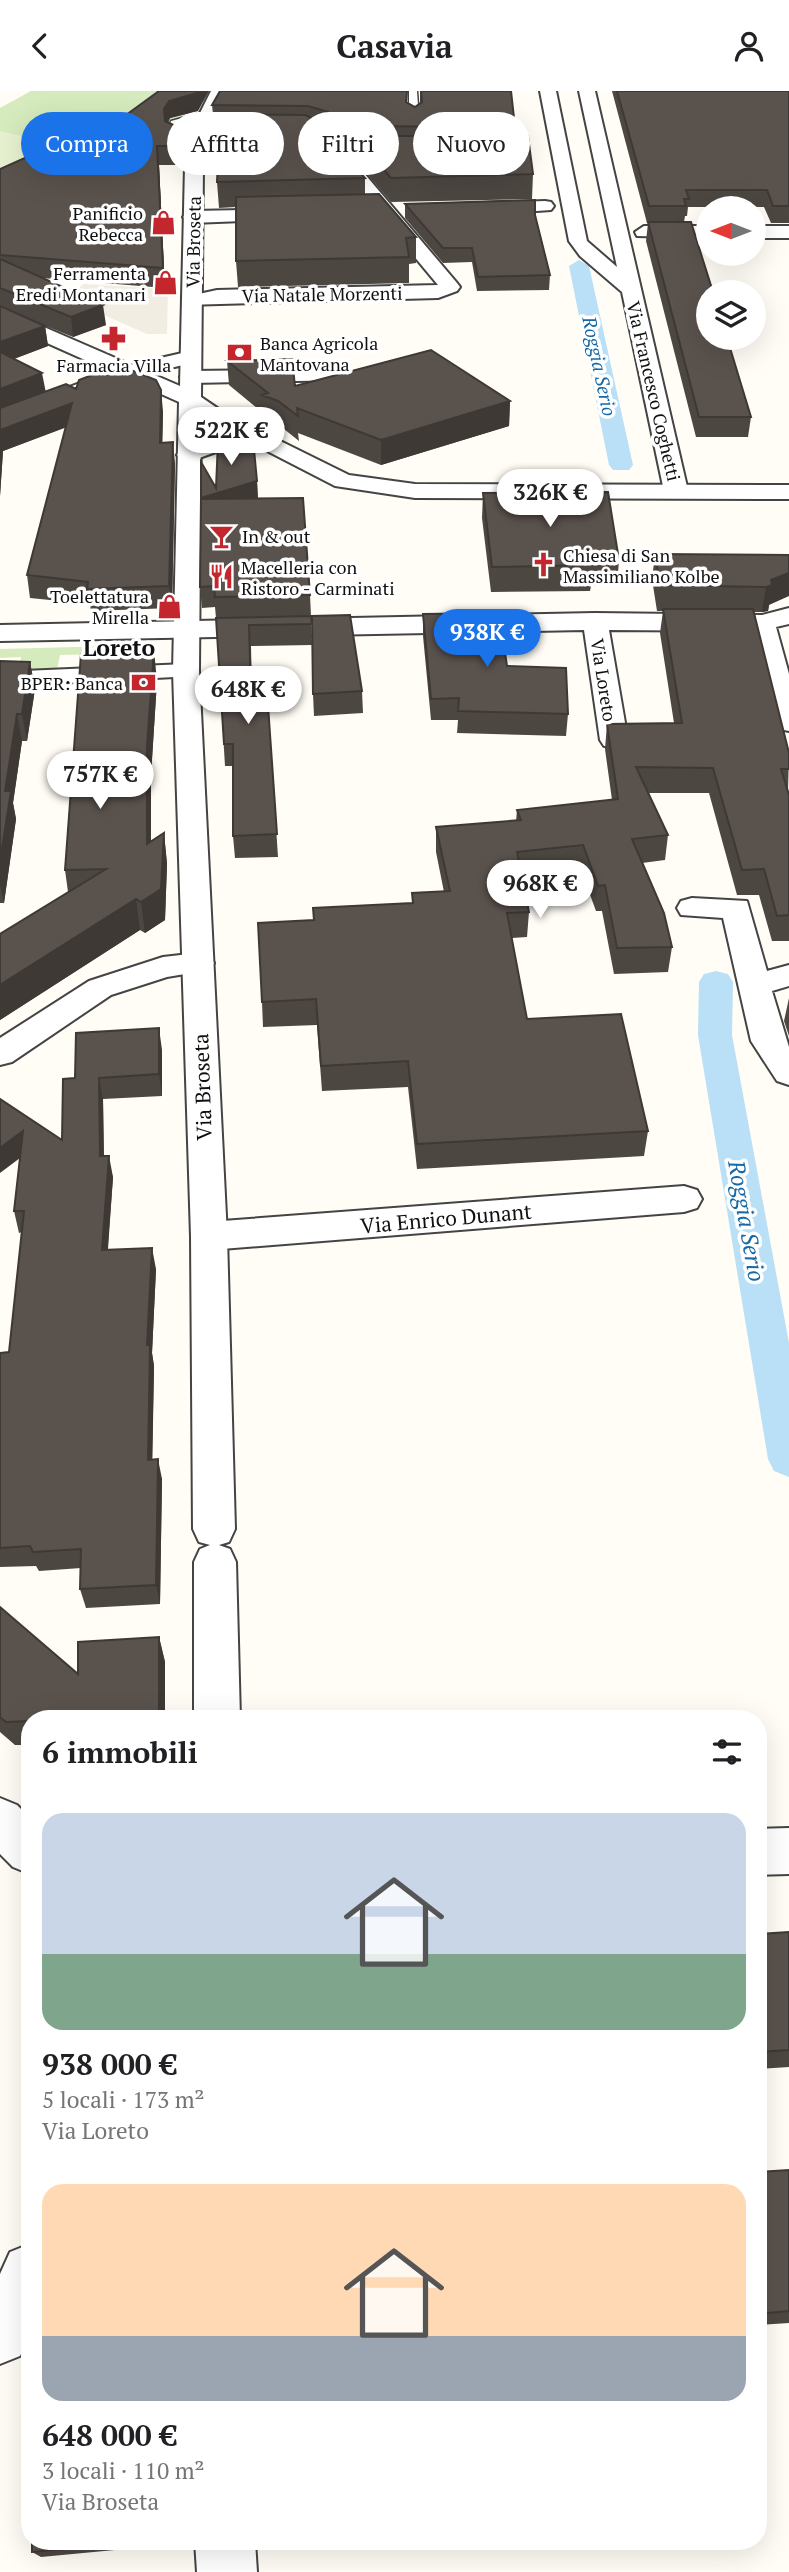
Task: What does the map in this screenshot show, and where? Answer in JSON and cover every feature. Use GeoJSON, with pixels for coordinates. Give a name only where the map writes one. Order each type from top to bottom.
{"type":"FeatureCollection","features":[{"type":"Feature","properties":{"kind":"street"},"geometry":{"type":"LineString","coordinates":[[218,91],[232,92]]}},
{"type":"Feature","properties":{"kind":"street","name":"Via Broseta"},"geometry":{"type":"LineString","coordinates":[[207,112],[218,91]]}},
{"type":"Feature","properties":{"kind":"street","name":"Via Francesco Coghetti"},"geometry":{"type":"LineString","coordinates":[[548,91],[578,241],[581,248],[614,271],[632,291]]}},
{"type":"Feature","properties":{"kind":"street","name":"Via Francesco Coghetti"},"geometry":{"type":"LineString","coordinates":[[587,91],[621,232],[623,253],[677,491]]}},
{"type":"Feature","properties":{"kind":"street","name":"Via Broseta"},"geometry":{"type":"LineString","coordinates":[[194,175],[186,671],[209,1236],[217,1710]]}},
{"type":"Feature","properties":{"kind":"street"},"geometry":{"type":"LineString","coordinates":[[357,175],[387,212]]}},
{"type":"Feature","properties":{"kind":"street"},"geometry":{"type":"LineString","coordinates":[[466,209],[545,206]]}},
{"type":"Feature","properties":{"kind":"street"},"geometry":{"type":"LineString","coordinates":[[359,213],[413,211]]}},
{"type":"Feature","properties":{"kind":"street","name":"Via Natale Morzenti"},"geometry":{"type":"LineString","coordinates":[[192,301],[217,296],[438,292],[450,287],[387,212]]}},
{"type":"Feature","properties":{"kind":"street"},"geometry":{"type":"LineString","coordinates":[[192,217],[303,214]]}},
{"type":"Feature","properties":{"kind":"street"},"geometry":{"type":"LineString","coordinates":[[621,232],[696,232]]}},
{"type":"Feature","properties":{"kind":"street"},"geometry":{"type":"LineString","coordinates":[[766,232],[789,232]]}},
{"type":"Feature","properties":{"kind":"street"},"geometry":{"type":"LineString","coordinates":[[593,257],[623,253]]}},
{"type":"Feature","properties":{"kind":"street"},"geometry":{"type":"LineString","coordinates":[[0,314],[129,372],[191,378],[344,375]]}},
{"type":"Feature","properties":{"kind":"street"},"geometry":{"type":"LineString","coordinates":[[0,422],[129,372],[191,378]]}},
{"type":"Feature","properties":{"kind":"street"},"geometry":{"type":"LineString","coordinates":[[191,378],[218,419],[343,481],[374,487],[415,491],[789,492]]}},
{"type":"Feature","properties":{"kind":"street"},"geometry":{"type":"LineString","coordinates":[[188,455],[225,442],[265,443]]}},
{"type":"Feature","properties":{"kind":"street","name":"Via Loreto"},"geometry":{"type":"LineString","coordinates":[[0,633],[187,627],[594,621],[762,623],[789,616]]}},
{"type":"Feature","properties":{"kind":"street","name":"Via Loreto"},"geometry":{"type":"LineString","coordinates":[[594,621],[614,740]]}},
{"type":"Feature","properties":{"kind":"street"},"geometry":{"type":"LineString","coordinates":[[762,623],[789,723]]}},
{"type":"Feature","properties":{"kind":"street"},"geometry":{"type":"LineString","coordinates":[[0,679],[186,671]]}},
{"type":"Feature","properties":{"kind":"street"},"geometry":{"type":"LineString","coordinates":[[692,908],[736,908],[768,1041],[789,1073]]}},
{"type":"Feature","properties":{"kind":"street"},"geometry":{"type":"LineString","coordinates":[[0,1054],[100,988],[163,967],[198,963]]}},
{"type":"Feature","properties":{"kind":"street"},"geometry":{"type":"LineString","coordinates":[[753,986],[789,975]]}},
{"type":"Feature","properties":{"kind":"street","name":"Via Enrico Dunant"},"geometry":{"type":"LineString","coordinates":[[209,1236],[684,1199]]}},
{"type":"Feature","properties":{"kind":"street"},"geometry":{"type":"LineString","coordinates":[[0,1821],[21,1842]]}},
{"type":"Feature","properties":{"kind":"street"},"geometry":{"type":"LineString","coordinates":[[767,1852],[789,1851]]}},
{"type":"Feature","properties":{"kind":"street"},"geometry":{"type":"LineString","coordinates":[[0,2336],[21,2291]]}},
{"type":"Feature","properties":{"kind":"street"},"geometry":{"type":"LineString","coordinates":[[226,2550],[227,2572]]}},
{"type":"Feature","properties":{"kind":"lane"},"geometry":{"type":"LineString","coordinates":[[413,91],[414,112]]}},
{"type":"Feature","properties":{"kind":"green space"},"geometry":{"type":"Polygon","coordinates":[[[31,91],[198,92],[185,112],[167,112],[167,122],[153,124],[153,112],[21,112],[21,168],[0,178],[0,108],[31,91]]]}},
{"type":"Feature","properties":{"kind":"green space"},"geometry":{"type":"Polygon","coordinates":[[[0,131],[21,136],[21,165],[0,175],[0,131]]]}},
{"type":"Feature","properties":{"kind":"green space"},"geometry":{"type":"Polygon","coordinates":[[[154,645],[152,669],[103,654],[60,655],[56,673],[33,674],[33,670],[19,670],[21,657],[0,658],[0,649],[154,645]]]}},
{"type":"Feature","properties":{"kind":"shaded area"},"geometry":{"type":"Polygon","coordinates":[[[84,284],[168,289],[167,334],[147,334],[65,298],[84,284]]]}},
{"type":"Feature","properties":{"kind":"building"},"geometry":{"type":"Polygon","coordinates":[[[159,91],[198,91],[169,101],[164,109],[167,146],[157,146],[163,268],[0,255],[0,169],[21,160],[21,175],[153,175],[153,112],[130,112],[159,91]]]}},
{"type":"Feature","properties":{"kind":"building"},"geometry":{"type":"Polygon","coordinates":[[[220,91],[407,91],[406,102],[415,107],[422,102],[421,91],[511,91],[513,112],[413,112],[413,126],[399,126],[399,112],[328,112],[308,106],[212,105],[220,91]]]}},
{"type":"Feature","properties":{"kind":"building"},"geometry":{"type":"Polygon","coordinates":[[[617,91],[789,91],[789,206],[773,206],[767,190],[686,190],[689,199],[684,199],[686,206],[649,206],[617,91]]]}},
{"type":"Feature","properties":{"kind":"building"},"geometry":{"type":"Polygon","coordinates":[[[284,115],[298,115],[298,175],[362,175],[365,178],[217,182],[217,175],[284,175],[284,115]]]}},
{"type":"Feature","properties":{"kind":"building"},"geometry":{"type":"Polygon","coordinates":[[[399,136],[413,136],[413,175],[498,175],[391,178],[388,175],[399,175],[399,136]]]}},
{"type":"Feature","properties":{"kind":"building"},"geometry":{"type":"Polygon","coordinates":[[[530,151],[533,174],[530,174],[530,151]]]}},
{"type":"Feature","properties":{"kind":"building"},"geometry":{"type":"Polygon","coordinates":[[[379,194],[416,237],[406,238],[409,257],[236,261],[236,197],[379,194]]]}},
{"type":"Feature","properties":{"kind":"building"},"geometry":{"type":"Polygon","coordinates":[[[535,200],[535,215],[550,275],[478,277],[472,248],[443,248],[405,204],[535,200]]]}},
{"type":"Feature","properties":{"kind":"building"},"geometry":{"type":"Polygon","coordinates":[[[648,222],[691,222],[696,238],[696,266],[705,266],[709,280],[696,280],[696,350],[731,350],[751,417],[699,417],[648,222]]]}},
{"type":"Feature","properties":{"kind":"building"},"geometry":{"type":"Polygon","coordinates":[[[0,259],[103,305],[71,317],[0,288],[0,259]]]}},
{"type":"Feature","properties":{"kind":"building"},"geometry":{"type":"Polygon","coordinates":[[[0,306],[45,326],[0,342],[0,306]]]}},
{"type":"Feature","properties":{"kind":"building"},"geometry":{"type":"Polygon","coordinates":[[[431,350],[510,401],[381,440],[297,408],[298,416],[278,401],[262,395],[268,393],[227,361],[292,359],[295,386],[431,350]]]}},
{"type":"Feature","properties":{"kind":"building"},"geometry":{"type":"Polygon","coordinates":[[[0,352],[42,373],[0,389],[0,352]]]}},
{"type":"Feature","properties":{"kind":"building"},"geometry":{"type":"Polygon","coordinates":[[[118,365],[156,380],[161,390],[160,443],[173,442],[169,586],[87,589],[88,582],[27,575],[72,403],[0,430],[0,408],[66,384],[76,389],[79,380],[118,365]]]}},
{"type":"Feature","properties":{"kind":"building"},"geometry":{"type":"Polygon","coordinates":[[[253,439],[257,481],[201,498],[201,462],[216,488],[218,441],[253,439]]]}},
{"type":"Feature","properties":{"kind":"building"},"geometry":{"type":"Polygon","coordinates":[[[608,492],[619,560],[592,561],[593,565],[492,567],[483,493],[608,492]]]}},
{"type":"Feature","properties":{"kind":"building"},"geometry":{"type":"Polygon","coordinates":[[[303,498],[310,595],[215,597],[214,586],[200,587],[201,499],[303,498]]]}},
{"type":"Feature","properties":{"kind":"building"},"geometry":{"type":"Polygon","coordinates":[[[655,554],[789,555],[789,573],[771,580],[772,585],[766,587],[660,585],[655,554]]]}},
{"type":"Feature","properties":{"kind":"building"},"geometry":{"type":"Polygon","coordinates":[[[663,609],[753,609],[789,753],[789,769],[781,769],[789,795],[789,915],[777,916],[764,869],[742,870],[713,768],[636,767],[668,835],[632,839],[664,913],[672,947],[617,948],[605,885],[598,886],[583,845],[517,852],[529,912],[507,913],[527,1019],[621,1014],[648,1131],[417,1144],[408,1061],[321,1066],[316,999],[262,1002],[258,923],[314,920],[313,908],[413,903],[412,893],[450,891],[436,827],[521,820],[517,810],[618,799],[607,724],[682,723],[663,609]]]}},
{"type":"Feature","properties":{"kind":"building"},"geometry":{"type":"Polygon","coordinates":[[[499,613],[507,666],[566,668],[568,714],[458,711],[459,698],[431,699],[423,614],[499,613]]]}},
{"type":"Feature","properties":{"kind":"building"},"geometry":{"type":"Polygon","coordinates":[[[350,615],[362,691],[313,694],[312,616],[350,615]]]}},
{"type":"Feature","properties":{"kind":"building"},"geometry":{"type":"Polygon","coordinates":[[[311,616],[312,624],[249,625],[251,693],[267,691],[277,834],[233,836],[233,744],[224,744],[216,618],[311,616]]]}},
{"type":"Feature","properties":{"kind":"building"},"geometry":{"type":"Polygon","coordinates":[[[154,650],[147,745],[147,844],[164,833],[161,889],[141,902],[136,899],[0,985],[0,934],[106,869],[65,870],[81,654],[154,650]]]}},
{"type":"Feature","properties":{"kind":"building"},"geometry":{"type":"Polygon","coordinates":[[[0,661],[30,662],[22,714],[17,714],[5,791],[11,791],[0,861],[0,661]]]}},
{"type":"Feature","properties":{"kind":"building"},"geometry":{"type":"Polygon","coordinates":[[[159,1028],[159,1074],[99,1078],[100,1156],[109,1156],[102,1250],[152,1248],[147,1345],[150,1345],[148,1460],[158,1459],[156,1585],[80,1589],[81,1549],[33,1552],[30,1546],[0,1548],[0,1353],[9,1352],[24,1211],[14,1211],[23,1131],[0,1148],[0,1099],[62,1140],[63,1079],[75,1078],[76,1033],[159,1028]]]}},
{"type":"Feature","properties":{"kind":"building"},"geometry":{"type":"Polygon","coordinates":[[[0,1607],[78,1674],[78,1642],[159,1637],[159,1710],[21,1710],[21,1721],[6,1722],[0,1717],[0,1607]]]}},
{"type":"Feature","properties":{"kind":"building"},"geometry":{"type":"Polygon","coordinates":[[[789,1932],[789,2050],[767,2051],[767,1933],[789,1932]]]}},
{"type":"Feature","properties":{"kind":"building"},"geometry":{"type":"Polygon","coordinates":[[[789,2170],[789,2311],[767,2313],[767,2171],[789,2170]]]}},
{"type":"Feature","properties":{"kind":"waterway","name":"Roggia Serio"},"geometry":{"type":"LineString","coordinates":[[579,266],[621,465]]}},
{"type":"Feature","properties":{"kind":"waterway","name":"Roggia Serio"},"geometry":{"type":"LineString","coordinates":[[716,982],[715,1035],[789,1459]]}},
{"type":"Feature","properties":{"kind":"place","name":"Panificio Rebecca"},"geometry":{"type":"Point","coordinates":[163,223]}},
{"type":"Feature","properties":{"kind":"place","name":"Ferramenta Eredi Montanari"},"geometry":{"type":"Point","coordinates":[166,283]}},
{"type":"Feature","properties":{"kind":"place","name":"Farmacia Villa"},"geometry":{"type":"Point","coordinates":[114,338]}},
{"type":"Feature","properties":{"kind":"place","name":"Banca Agricola Mantovana"},"geometry":{"type":"Point","coordinates":[240,353]}},
{"type":"Feature","properties":{"kind":"place","name":"In & out"},"geometry":{"type":"Point","coordinates":[222,536]}},
{"type":"Feature","properties":{"kind":"place","name":"Chiesa di San Massimiliano Kolbe"},"geometry":{"type":"Point","coordinates":[543,565]}},
{"type":"Feature","properties":{"kind":"place","name":"Macelleria con Ristoro - Carminati"},"geometry":{"type":"Point","coordinates":[221,577]}},
{"type":"Feature","properties":{"kind":"place","name":"Toelettatura Mirella"},"geometry":{"type":"Point","coordinates":[169,606]}},
{"type":"Feature","properties":{"kind":"place","name":"BPER: Banca"},"geometry":{"type":"Point","coordinates":[143,683]}},
{"type":"Feature","properties":{"kind":"district","name":"Loreto"},"geometry":{"type":"Point","coordinates":[119,647]}}]}
